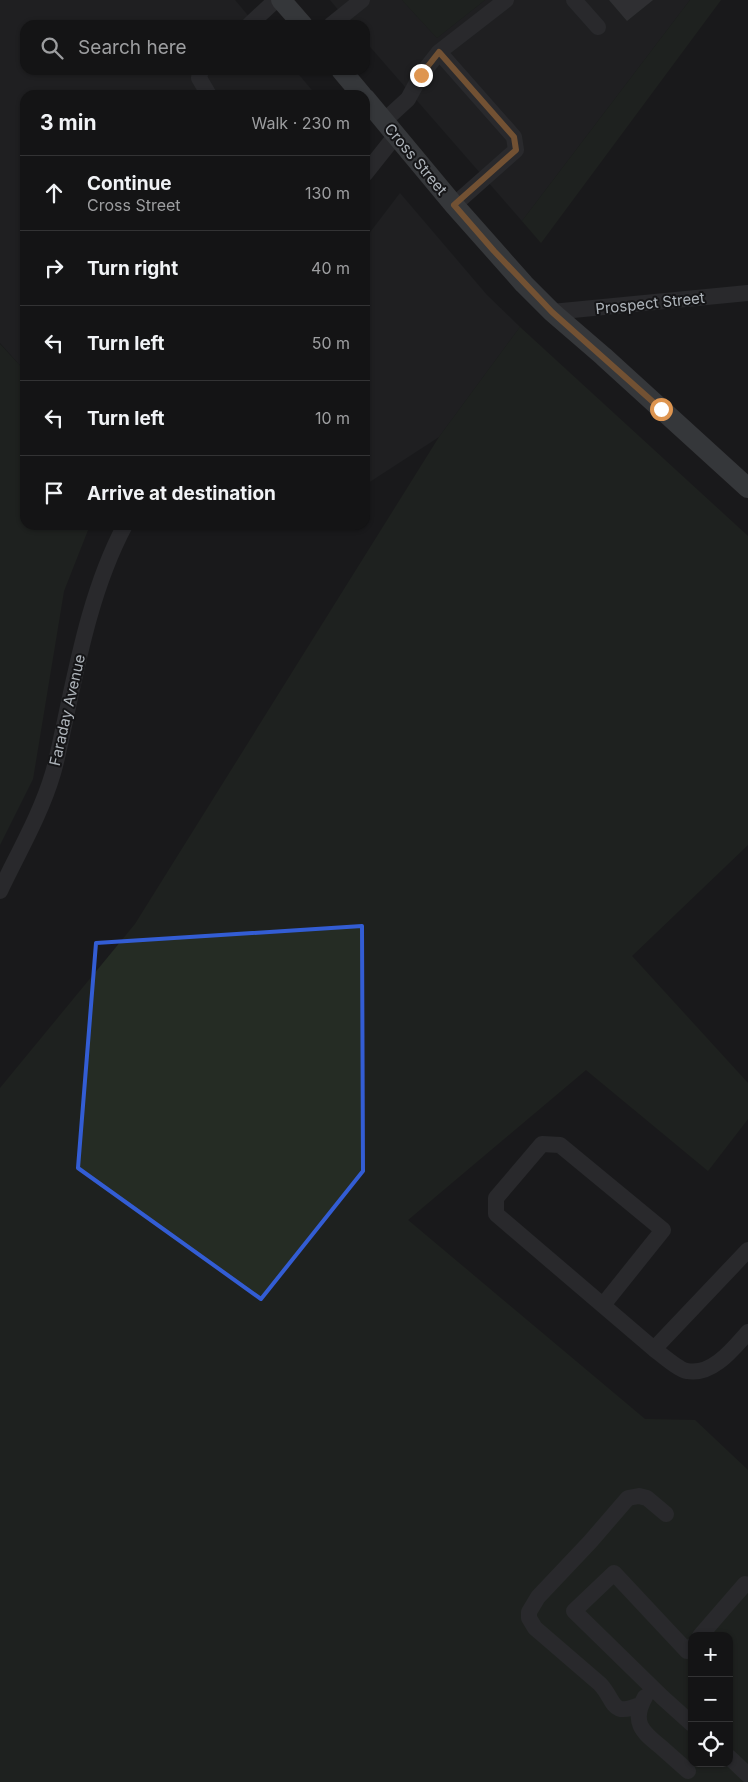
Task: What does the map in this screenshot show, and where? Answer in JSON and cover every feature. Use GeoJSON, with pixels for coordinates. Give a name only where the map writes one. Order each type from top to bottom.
{"type":"FeatureCollection","features":[{"type":"Feature","properties":{"kind":"main road"},"geometry":{"type":"LineString","coordinates":[[282,0],[299,20]]}},
{"type":"Feature","properties":{"kind":"main road"},"geometry":{"type":"LineString","coordinates":[[345,75],[358,90]]}},
{"type":"Feature","properties":{"kind":"main road","name":"Cross Street"},"geometry":{"type":"LineString","coordinates":[[370,104],[494,251],[552,312],[748,488]]}},
{"type":"Feature","properties":{"kind":"street"},"geometry":{"type":"LineString","coordinates":[[254,20],[276,0]]}},
{"type":"Feature","properties":{"kind":"street"},"geometry":{"type":"LineString","coordinates":[[337,20],[362,0]]}},
{"type":"Feature","properties":{"kind":"street"},"geometry":{"type":"LineString","coordinates":[[370,165],[421,75],[439,52],[506,0]]}},
{"type":"Feature","properties":{"kind":"street"},"geometry":{"type":"LineString","coordinates":[[574,0],[598,27]]}},
{"type":"Feature","properties":{"kind":"street"},"geometry":{"type":"LineString","coordinates":[[439,52],[514,137],[516,150],[454,205]]}},
{"type":"Feature","properties":{"kind":"street"},"geometry":{"type":"LineString","coordinates":[[200,75],[199,78],[206,90]]}},
{"type":"Feature","properties":{"kind":"street","name":"Prospect Street"},"geometry":{"type":"LineString","coordinates":[[552,312],[748,293]]}},
{"type":"Feature","properties":{"kind":"street","name":"Faraday Avenue"},"geometry":{"type":"LineString","coordinates":[[0,891],[36,817],[53,774],[80,652],[95,598],[122,530]]}},
{"type":"Feature","properties":{"kind":"street"},"geometry":{"type":"LineString","coordinates":[[603,1305],[663,1230],[560,1145],[542,1144],[496,1198],[496,1214],[654,1349],[686,1372],[704,1371],[727,1356],[748,1332]]}},
{"type":"Feature","properties":{"kind":"street"},"geometry":{"type":"LineString","coordinates":[[654,1349],[748,1250]]}},
{"type":"Feature","properties":{"kind":"street"},"geometry":{"type":"LineString","coordinates":[[640,1705],[628,1710],[621,1710],[614,1706],[600,1684],[535,1628],[529,1618],[529,1612],[538,1597],[628,1498],[639,1496],[648,1498],[666,1514]]}},
{"type":"Feature","properties":{"kind":"street"},"geometry":{"type":"LineString","coordinates":[[688,1650],[614,1573],[574,1611],[650,1686],[690,1722]]}},
{"type":"Feature","properties":{"kind":"street"},"geometry":{"type":"LineString","coordinates":[[703,1632],[745,1584],[748,1585]]}},
{"type":"Feature","properties":{"kind":"street"},"geometry":{"type":"LineString","coordinates":[[650,1686],[640,1705],[638,1718],[643,1732],[688,1771]]}},
{"type":"Feature","properties":{"kind":"street"},"geometry":{"type":"LineString","coordinates":[[733,1761],[748,1775]]}},
{"type":"Feature","properties":{"kind":"highlighted area"},"geometry":{"type":"Polygon","coordinates":[[[362,926],[363,1171],[261,1299],[78,1168],[96,943],[362,926]]]}},
{"type":"Feature","properties":{"kind":"shaded area"},"geometry":{"type":"Polygon","coordinates":[[[0,0],[235,0],[252,20],[20,20],[20,75],[299,75],[312,90],[20,90],[20,365],[0,343],[0,0]]]}},
{"type":"Feature","properties":{"kind":"shaded area"},"geometry":{"type":"Polygon","coordinates":[[[330,0],[402,0],[437,38],[485,0],[690,0],[522,221],[370,47],[370,20],[347,20],[330,0]]]}},
{"type":"Feature","properties":{"kind":"shaded area"},"geometry":{"type":"Polygon","coordinates":[[[402,0],[485,0],[437,38],[402,0]]]}},
{"type":"Feature","properties":{"kind":"shaded area"},"geometry":{"type":"Polygon","coordinates":[[[690,0],[721,0],[541,243],[522,221],[690,0]]]}},
{"type":"Feature","properties":{"kind":"shaded area"},"geometry":{"type":"Polygon","coordinates":[[[400,193],[487,295],[520,327],[439,437],[370,482],[370,232],[400,193]]]}},
{"type":"Feature","properties":{"kind":"shaded area"},"geometry":{"type":"Polygon","coordinates":[[[520,327],[748,536],[748,845],[632,956],[748,1083],[748,1119],[708,1171],[586,1070],[408,1220],[645,1419],[695,1420],[748,1470],[748,1782],[0,1782],[0,1088],[135,924],[439,437],[520,327]]]}},
{"type":"Feature","properties":{"kind":"shaded area"},"geometry":{"type":"Polygon","coordinates":[[[0,344],[20,366],[20,530],[88,530],[64,591],[33,779],[0,845],[0,344]]]}},
{"type":"Feature","properties":{"kind":"building"},"geometry":{"type":"Polygon","coordinates":[[[609,0],[653,0],[627,21],[609,0]]]}},
{"type":"Feature","properties":{"kind":"route"},"geometry":{"type":"LineString","coordinates":[[421,75],[439,52],[514,137],[516,150],[454,205],[524,284],[552,312],[661,409]]}}]}
